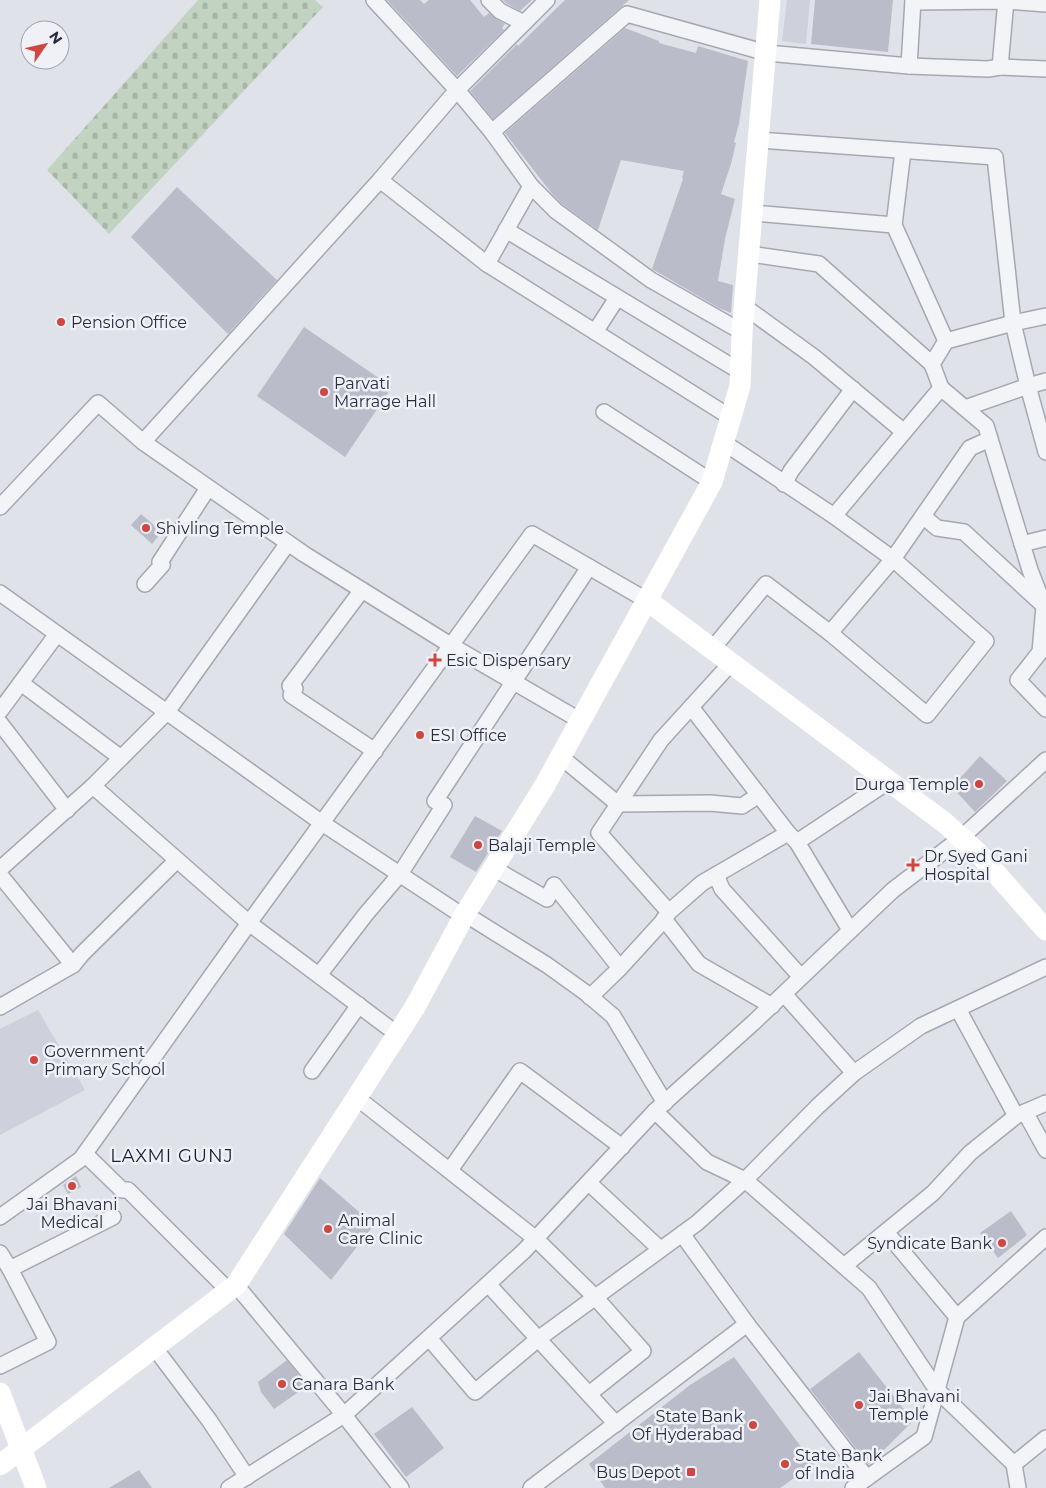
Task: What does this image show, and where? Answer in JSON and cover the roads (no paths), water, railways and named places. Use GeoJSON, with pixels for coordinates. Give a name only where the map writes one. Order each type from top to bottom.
{"type":"FeatureCollection","features":[{"type":"Feature","properties":{"kind":"main road"},"geometry":{"type":"LineString","coordinates":[[0,1465],[232,1288],[415,1006],[464,915],[561,758],[712,482],[740,386],[742,332],[746,308],[770,0]]}},
{"type":"Feature","properties":{"kind":"main road"},"geometry":{"type":"LineString","coordinates":[[648,601],[945,823],[978,853],[1046,930]]}},
{"type":"Feature","properties":{"kind":"main road"},"geometry":{"type":"LineString","coordinates":[[0,1394],[36,1488]]}},
{"type":"Feature","properties":{"kind":"street"},"geometry":{"type":"LineString","coordinates":[[374,0],[457,90],[492,132],[532,186],[556,211],[650,280],[742,332]]}},
{"type":"Feature","properties":{"kind":"street"},"geometry":{"type":"LineString","coordinates":[[489,0],[500,11],[524,23]]}},
{"type":"Feature","properties":{"kind":"street"},"geometry":{"type":"LineString","coordinates":[[143,442],[380,180],[457,90],[547,0]]}},
{"type":"Feature","properties":{"kind":"street"},"geometry":{"type":"LineString","coordinates":[[909,66],[913,1],[1006,1],[1046,4]]}},
{"type":"Feature","properties":{"kind":"street"},"geometry":{"type":"LineString","coordinates":[[1000,67],[1006,1]]}},
{"type":"Feature","properties":{"kind":"street"},"geometry":{"type":"LineString","coordinates":[[492,132],[627,14],[767,54],[909,66],[1046,69]]}},
{"type":"Feature","properties":{"kind":"street"},"geometry":{"type":"LineString","coordinates":[[758,140],[995,157],[1013,323],[1046,452]]}},
{"type":"Feature","properties":{"kind":"street"},"geometry":{"type":"LineString","coordinates":[[903,151],[894,225],[946,341]]}},
{"type":"Feature","properties":{"kind":"street"},"geometry":{"type":"LineString","coordinates":[[380,180],[487,264],[730,417]]}},
{"type":"Feature","properties":{"kind":"street"},"geometry":{"type":"LineString","coordinates":[[487,264],[532,186]]}},
{"type":"Feature","properties":{"kind":"street"},"geometry":{"type":"LineString","coordinates":[[753,213],[894,225]]}},
{"type":"Feature","properties":{"kind":"street"},"geometry":{"type":"LineString","coordinates":[[506,230],[741,372]]}},
{"type":"Feature","properties":{"kind":"street"},"geometry":{"type":"LineString","coordinates":[[750,254],[819,264],[932,364],[941,388],[986,426],[1022,544],[1044,606],[1044,629],[1040,652],[1018,680],[1046,709]]}},
{"type":"Feature","properties":{"kind":"street"},"geometry":{"type":"LineString","coordinates":[[595,332],[617,298]]}},
{"type":"Feature","properties":{"kind":"street"},"geometry":{"type":"LineString","coordinates":[[746,308],[814,357],[904,432]]}},
{"type":"Feature","properties":{"kind":"street"},"geometry":{"type":"LineString","coordinates":[[932,364],[946,341],[1046,316]]}},
{"type":"Feature","properties":{"kind":"street"},"geometry":{"type":"LineString","coordinates":[[965,408],[1046,381]]}},
{"type":"Feature","properties":{"kind":"street"},"geometry":{"type":"LineString","coordinates":[[834,516],[941,388]]}},
{"type":"Feature","properties":{"kind":"street"},"geometry":{"type":"LineString","coordinates":[[784,484],[791,471],[853,389]]}},
{"type":"Feature","properties":{"kind":"street"},"geometry":{"type":"LineString","coordinates":[[0,507],[98,403],[143,442],[288,543],[452,646],[581,720]]}},
{"type":"Feature","properties":{"kind":"street"},"geometry":{"type":"LineString","coordinates":[[604,412],[712,482]]}},
{"type":"Feature","properties":{"kind":"street"},"geometry":{"type":"LineString","coordinates":[[830,633],[894,559],[970,448],[990,439]]}},
{"type":"Feature","properties":{"kind":"street"},"geometry":{"type":"LineString","coordinates":[[713,648],[766,584],[830,633],[926,715],[986,641],[894,559],[834,516],[723,442]]}},
{"type":"Feature","properties":{"kind":"street"},"geometry":{"type":"LineString","coordinates":[[146,584],[162,565],[160,562],[208,488]]}},
{"type":"Feature","properties":{"kind":"street"},"geometry":{"type":"LineString","coordinates":[[923,516],[937,528],[964,532],[1044,606]]}},
{"type":"Feature","properties":{"kind":"street"},"geometry":{"type":"LineString","coordinates":[[0,1217],[81,1159],[85,1154],[249,923],[532,534],[648,601]]}},
{"type":"Feature","properties":{"kind":"street"},"geometry":{"type":"LineString","coordinates":[[1022,544],[1046,538]]}},
{"type":"Feature","properties":{"kind":"street"},"geometry":{"type":"LineString","coordinates":[[0,869],[93,786],[166,712],[288,543]]}},
{"type":"Feature","properties":{"kind":"street"},"geometry":{"type":"LineString","coordinates":[[319,975],[400,874],[444,805],[435,801],[589,567]]}},
{"type":"Feature","properties":{"kind":"street"},"geometry":{"type":"LineString","coordinates":[[362,590],[290,686],[295,689],[291,695],[375,751]]}},
{"type":"Feature","properties":{"kind":"street"},"geometry":{"type":"LineString","coordinates":[[0,593],[322,823],[464,915],[547,965],[613,1016],[660,1107],[706,1162],[745,1180],[868,1288],[936,1390],[1014,1464],[1014,1486]]}},
{"type":"Feature","properties":{"kind":"street"},"geometry":{"type":"LineString","coordinates":[[0,711],[57,634]]}},
{"type":"Feature","properties":{"kind":"street"},"geometry":{"type":"LineString","coordinates":[[732,662],[661,740],[599,833],[667,915],[699,964],[772,1006]]}},
{"type":"Feature","properties":{"kind":"street"},"geometry":{"type":"LineString","coordinates":[[21,683],[121,758]]}},
{"type":"Feature","properties":{"kind":"street"},"geometry":{"type":"LineString","coordinates":[[691,707],[793,837],[850,930]]}},
{"type":"Feature","properties":{"kind":"street"},"geometry":{"type":"LineString","coordinates":[[0,723],[67,810]]}},
{"type":"Feature","properties":{"kind":"street"},"geometry":{"type":"LineString","coordinates":[[561,758],[618,804],[710,803],[742,806],[759,795]]}},
{"type":"Feature","properties":{"kind":"street"},"geometry":{"type":"LineString","coordinates":[[230,1488],[344,1415],[536,1239],[660,1107],[772,1006],[893,890],[961,838],[1046,760]]}},
{"type":"Feature","properties":{"kind":"street"},"geometry":{"type":"LineString","coordinates":[[590,997],[620,968],[667,915],[702,883],[793,837],[889,781]]}},
{"type":"Feature","properties":{"kind":"street"},"geometry":{"type":"LineString","coordinates":[[93,786],[249,923],[398,1034]]}},
{"type":"Feature","properties":{"kind":"street"},"geometry":{"type":"LineString","coordinates":[[0,1007],[73,965],[177,860]]}},
{"type":"Feature","properties":{"kind":"street"},"geometry":{"type":"LineString","coordinates":[[493,868],[547,899],[554,884],[620,968]]}},
{"type":"Feature","properties":{"kind":"street"},"geometry":{"type":"LineString","coordinates":[[716,875],[722,889],[801,977]]}},
{"type":"Feature","properties":{"kind":"street"},"geometry":{"type":"LineString","coordinates":[[0,876],[73,965]]}},
{"type":"Feature","properties":{"kind":"street"},"geometry":{"type":"LineString","coordinates":[[429,1338],[475,1392],[538,1339],[697,1223],[745,1180],[818,1106],[854,1073],[921,1026],[1046,967]]}},
{"type":"Feature","properties":{"kind":"street"},"geometry":{"type":"LineString","coordinates":[[784,994],[854,1073]]}},
{"type":"Feature","properties":{"kind":"street"},"geometry":{"type":"LineString","coordinates":[[312,1071],[359,1005]]}},
{"type":"Feature","properties":{"kind":"street"},"geometry":{"type":"LineString","coordinates":[[958,1009],[1021,1114],[1046,1150]]}},
{"type":"Feature","properties":{"kind":"street"},"geometry":{"type":"LineString","coordinates":[[450,1170],[520,1071],[622,1147]]}},
{"type":"Feature","properties":{"kind":"street"},"geometry":{"type":"LineString","coordinates":[[356,1097],[536,1239],[595,1296],[643,1351],[589,1394]]}},
{"type":"Feature","properties":{"kind":"street"},"geometry":{"type":"LineString","coordinates":[[844,1266],[933,1193],[970,1153],[1021,1114],[1046,1103]]}},
{"type":"Feature","properties":{"kind":"street"},"geometry":{"type":"LineString","coordinates":[[85,1154],[122,1190],[128,1190],[232,1288],[344,1415],[395,1486]]}},
{"type":"Feature","properties":{"kind":"street"},"geometry":{"type":"LineString","coordinates":[[588,1183],[660,1249]]}},
{"type":"Feature","properties":{"kind":"street"},"geometry":{"type":"LineString","coordinates":[[10,1269],[112,1217]]}},
{"type":"Feature","properties":{"kind":"street"},"geometry":{"type":"LineString","coordinates":[[886,1232],[957,1317]]}},
{"type":"Feature","properties":{"kind":"street"},"geometry":{"type":"LineString","coordinates":[[682,1234],[747,1324],[867,1478]]}},
{"type":"Feature","properties":{"kind":"street"},"geometry":{"type":"LineString","coordinates":[[853,1488],[924,1436],[957,1317],[1046,1238]]}},
{"type":"Feature","properties":{"kind":"street"},"geometry":{"type":"LineString","coordinates":[[0,1253],[48,1342],[0,1366]]}},
{"type":"Feature","properties":{"kind":"street"},"geometry":{"type":"LineString","coordinates":[[488,1284],[616,1424]]}},
{"type":"Feature","properties":{"kind":"street"},"geometry":{"type":"LineString","coordinates":[[531,1488],[747,1324]]}},
{"type":"Feature","properties":{"kind":"street"},"geometry":{"type":"LineString","coordinates":[[154,1347],[209,1420],[247,1477]]}},
{"type":"Feature","properties":{"kind":"street"},"geometry":{"type":"LineString","coordinates":[[1014,1464],[1046,1438]]}},
{"type":"Feature","properties":{"kind":"place","name":"Pension Office"},"geometry":{"type":"Point","coordinates":[61,322]}},
{"type":"Feature","properties":{"kind":"place","name":"Parvati Marrage Hall"},"geometry":{"type":"Point","coordinates":[324,392]}},
{"type":"Feature","properties":{"kind":"place","name":"Shivling Temple"},"geometry":{"type":"Point","coordinates":[146,528]}},
{"type":"Feature","properties":{"kind":"place","name":"Esic Dispensary"},"geometry":{"type":"Point","coordinates":[435,660]}},
{"type":"Feature","properties":{"kind":"place","name":"ESI Office"},"geometry":{"type":"Point","coordinates":[420,735]}},
{"type":"Feature","properties":{"kind":"place","name":"Durga Temple"},"geometry":{"type":"Point","coordinates":[979,784]}},
{"type":"Feature","properties":{"kind":"place","name":"Balaji Temple"},"geometry":{"type":"Point","coordinates":[478,845]}},
{"type":"Feature","properties":{"kind":"place","name":"Dr Syed Gani Hospital"},"geometry":{"type":"Point","coordinates":[913,865]}},
{"type":"Feature","properties":{"kind":"place","name":"Government Primary School"},"geometry":{"type":"Point","coordinates":[34,1060]}},
{"type":"Feature","properties":{"kind":"place","name":"Jai Bhavani Medical"},"geometry":{"type":"Point","coordinates":[72,1186]}},
{"type":"Feature","properties":{"kind":"place","name":"Animal Care Clinic"},"geometry":{"type":"Point","coordinates":[328,1229]}},
{"type":"Feature","properties":{"kind":"place","name":"Syndicate Bank"},"geometry":{"type":"Point","coordinates":[1002,1243]}},
{"type":"Feature","properties":{"kind":"place","name":"Canara Bank"},"geometry":{"type":"Point","coordinates":[282,1384]}},
{"type":"Feature","properties":{"kind":"place","name":"Jai Bhavani Temple"},"geometry":{"type":"Point","coordinates":[859,1405]}},
{"type":"Feature","properties":{"kind":"place","name":"State Bank Of Hyderabad"},"geometry":{"type":"Point","coordinates":[753,1425]}},
{"type":"Feature","properties":{"kind":"place","name":"State Bank of India"},"geometry":{"type":"Point","coordinates":[785,1464]}},
{"type":"Feature","properties":{"kind":"place","name":"Bus Depot"},"geometry":{"type":"Point","coordinates":[691,1472]}},
{"type":"Feature","properties":{"kind":"district","name":"LAXMI GUNJ"},"geometry":{"type":"Point","coordinates":[172,1156]}}]}
